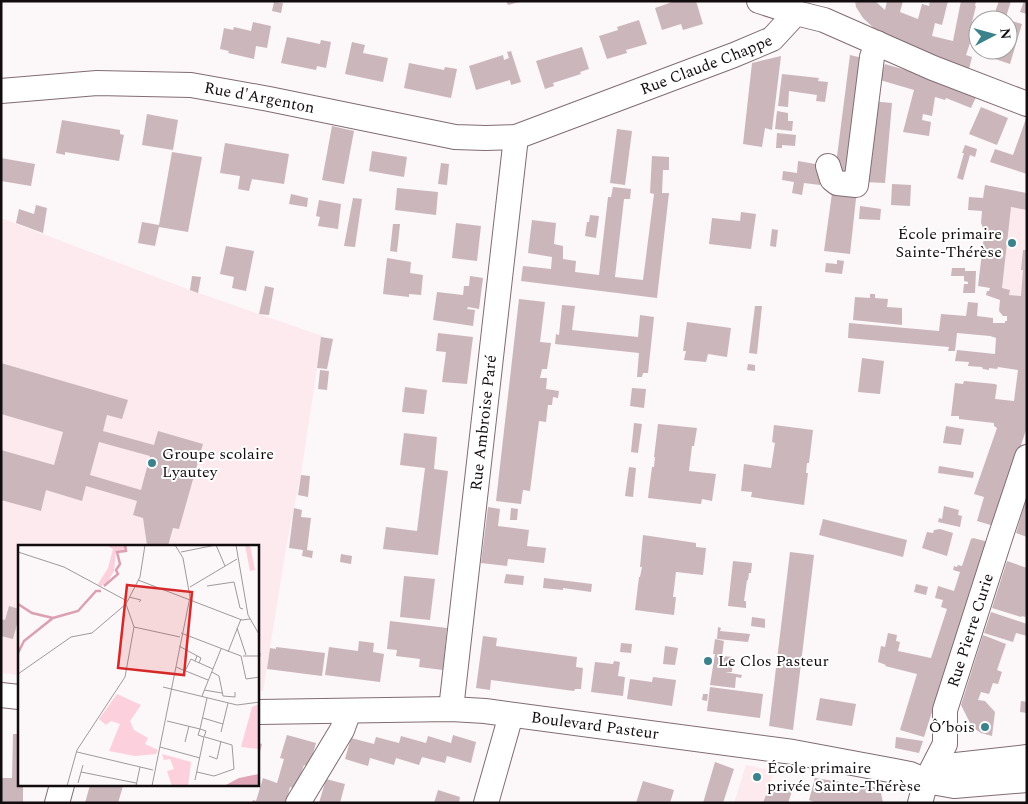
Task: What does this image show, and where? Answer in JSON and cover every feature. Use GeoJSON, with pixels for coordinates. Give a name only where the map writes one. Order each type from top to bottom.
{"type":"FeatureCollection","features":[{"type":"Feature","properties":{"kind":"street"},"geometry":{"type":"LineString","coordinates":[[759,1],[796,13],[828,11],[877,43],[933,68],[1027,104]]}},
{"type":"Feature","properties":{"kind":"street","name":"Rue Claude Chappe"},"geometry":{"type":"LineString","coordinates":[[516,137],[772,39],[796,13]]}},
{"type":"Feature","properties":{"kind":"street"},"geometry":{"type":"LineString","coordinates":[[828,166],[832,179],[837,183],[856,185],[872,57],[877,43]]}},
{"type":"Feature","properties":{"kind":"street","name":"Rue d'Argenton"},"geometry":{"type":"LineString","coordinates":[[1,91],[98,83],[191,85],[455,137],[516,137]]}},
{"type":"Feature","properties":{"kind":"street","name":"Rue Ambroise Paré"},"geometry":{"type":"LineString","coordinates":[[451,709],[516,137]]}},
{"type":"Feature","properties":{"kind":"street","name":"Rue Pierre Curie"},"geometry":{"type":"LineString","coordinates":[[923,792],[945,744],[945,710],[1027,457]]}},
{"type":"Feature","properties":{"kind":"street"},"geometry":{"type":"LineString","coordinates":[[1,695],[18,697]]}},
{"type":"Feature","properties":{"kind":"street","name":"Boulevard Pasteur"},"geometry":{"type":"LineString","coordinates":[[259,712],[451,709],[485,711],[793,752],[895,770],[910,774],[923,792],[954,786],[1027,780]]}},
{"type":"Feature","properties":{"kind":"street"},"geometry":{"type":"LineString","coordinates":[[298,803],[342,730],[349,711]]}},
{"type":"Feature","properties":{"kind":"street"},"geometry":{"type":"LineString","coordinates":[[486,803],[511,715]]}},
{"type":"Feature","properties":{"kind":"street"},"geometry":{"type":"LineString","coordinates":[[923,792],[956,765],[1027,757]]}},
{"type":"Feature","properties":{"kind":"street"},"geometry":{"type":"LineString","coordinates":[[57,803],[62,786]]}},
{"type":"Feature","properties":{"kind":"shaded area","name":"École primaire Sainte-Thérèse"},"geometry":{"type":"Polygon","coordinates":[[[1027,193],[1027,296],[1009,295],[1010,290],[997,287],[1000,206],[1016,208],[1027,193]]]}},
{"type":"Feature","properties":{"kind":"shaded area","name":"Groupe scolaire Lyautey"},"geometry":{"type":"Polygon","coordinates":[[[1,218],[190,290],[322,336],[301,473],[286,548],[263,691],[259,691],[259,545],[18,545],[18,675],[1,673],[1,218]]]}},
{"type":"Feature","properties":{"kind":"shaded area","name":"École primaire privée Sainte-Thérèse"},"geometry":{"type":"Polygon","coordinates":[[[746,765],[774,771],[770,784],[792,791],[788,803],[734,803],[746,765]]]}},
{"type":"Feature","properties":{"kind":"building"},"geometry":{"type":"Polygon","coordinates":[[[506,1],[519,1],[519,2],[508,5],[506,1]]]}},
{"type":"Feature","properties":{"kind":"building"},"geometry":{"type":"Polygon","coordinates":[[[675,1],[696,1],[703,24],[683,30],[681,24],[662,30],[655,8],[675,1]]]}},
{"type":"Feature","properties":{"kind":"building"},"geometry":{"type":"Polygon","coordinates":[[[855,1],[875,1],[885,10],[887,1],[903,1],[900,12],[918,19],[922,4],[929,6],[930,1],[948,1],[942,25],[935,23],[932,36],[953,41],[961,1],[976,1],[975,10],[968,10],[968,49],[966,55],[968,56],[968,60],[971,60],[969,69],[877,31],[863,18],[856,7],[855,1]]]}},
{"type":"Feature","properties":{"kind":"building"},"geometry":{"type":"Polygon","coordinates":[[[999,1],[1011,1],[1008,10],[996,10],[999,1]]]}},
{"type":"Feature","properties":{"kind":"building"},"geometry":{"type":"Polygon","coordinates":[[[1024,1],[1027,1],[1027,14],[1020,12],[1024,1]]]}},
{"type":"Feature","properties":{"kind":"building"},"geometry":{"type":"Polygon","coordinates":[[[274,2],[283,3],[281,13],[272,11],[274,2]]]}},
{"type":"Feature","properties":{"kind":"building"},"geometry":{"type":"Polygon","coordinates":[[[639,20],[647,44],[626,50],[627,53],[607,59],[599,36],[618,30],[617,27],[639,20]]]}},
{"type":"Feature","properties":{"kind":"building"},"geometry":{"type":"Polygon","coordinates":[[[253,22],[271,26],[267,48],[256,46],[254,59],[228,53],[229,51],[220,49],[224,28],[233,30],[234,27],[251,31],[253,22]]]}},
{"type":"Feature","properties":{"kind":"building"},"geometry":{"type":"Polygon","coordinates":[[[1018,23],[1022,24],[1018,37],[1018,23]]]}},
{"type":"Feature","properties":{"kind":"building"},"geometry":{"type":"Polygon","coordinates":[[[287,37],[320,44],[321,40],[331,42],[326,68],[317,66],[316,70],[281,63],[287,37]]]}},
{"type":"Feature","properties":{"kind":"building"},"geometry":{"type":"Polygon","coordinates":[[[352,42],[365,45],[363,53],[388,58],[383,82],[345,74],[352,42]]]}},
{"type":"Feature","properties":{"kind":"building"},"geometry":{"type":"Polygon","coordinates":[[[582,47],[589,69],[580,72],[581,74],[553,83],[554,86],[545,89],[536,61],[582,47]]]}},
{"type":"Feature","properties":{"kind":"building"},"geometry":{"type":"Polygon","coordinates":[[[511,51],[521,82],[511,85],[510,80],[476,90],[469,66],[503,55],[504,60],[509,58],[507,52],[511,51]]]}},
{"type":"Feature","properties":{"kind":"building"},"geometry":{"type":"Polygon","coordinates":[[[850,55],[867,59],[852,174],[835,172],[850,55]]]}},
{"type":"Feature","properties":{"kind":"building"},"geometry":{"type":"Polygon","coordinates":[[[781,56],[772,130],[765,128],[762,147],[743,144],[752,63],[781,56]]]}},
{"type":"Feature","properties":{"kind":"building"},"geometry":{"type":"Polygon","coordinates":[[[998,60],[1011,60],[1010,64],[998,60]]]}},
{"type":"Feature","properties":{"kind":"building"},"geometry":{"type":"Polygon","coordinates":[[[409,63],[444,70],[445,67],[457,69],[451,98],[404,88],[409,63]]]}},
{"type":"Feature","properties":{"kind":"building"},"geometry":{"type":"Polygon","coordinates":[[[885,64],[950,83],[977,95],[971,108],[946,98],[945,100],[935,97],[932,116],[923,114],[922,120],[931,122],[929,136],[903,132],[914,90],[880,80],[885,64]]]}},
{"type":"Feature","properties":{"kind":"building"},"geometry":{"type":"Polygon","coordinates":[[[782,74],[819,78],[818,81],[828,82],[825,102],[816,101],[817,95],[789,91],[788,107],[778,106],[782,74]]]}},
{"type":"Feature","properties":{"kind":"building"},"geometry":{"type":"Polygon","coordinates":[[[870,101],[892,103],[885,183],[863,182],[870,101]]]}},
{"type":"Feature","properties":{"kind":"building"},"geometry":{"type":"Polygon","coordinates":[[[981,107],[1008,118],[997,145],[969,134],[981,107]]]}},
{"type":"Feature","properties":{"kind":"building"},"geometry":{"type":"Polygon","coordinates":[[[777,111],[788,113],[788,121],[793,121],[792,131],[775,129],[777,111]]]}},
{"type":"Feature","properties":{"kind":"building"},"geometry":{"type":"Polygon","coordinates":[[[147,114],[178,120],[173,150],[142,145],[147,114]]]}},
{"type":"Feature","properties":{"kind":"building"},"geometry":{"type":"Polygon","coordinates":[[[1027,116],[1027,174],[990,162],[995,149],[1013,155],[1027,116]]]}},
{"type":"Feature","properties":{"kind":"building"},"geometry":{"type":"Polygon","coordinates":[[[62,120],[120,130],[120,134],[124,135],[119,161],[65,152],[65,155],[56,153],[62,120]]]}},
{"type":"Feature","properties":{"kind":"building"},"geometry":{"type":"Polygon","coordinates":[[[332,126],[354,131],[344,184],[322,180],[332,126]]]}},
{"type":"Feature","properties":{"kind":"building"},"geometry":{"type":"Polygon","coordinates":[[[617,129],[632,131],[625,185],[610,183],[617,129]]]}},
{"type":"Feature","properties":{"kind":"building"},"geometry":{"type":"Polygon","coordinates":[[[777,133],[796,135],[795,146],[782,145],[782,148],[776,148],[777,133]]]}},
{"type":"Feature","properties":{"kind":"building"},"geometry":{"type":"Polygon","coordinates":[[[225,143],[289,154],[284,184],[252,179],[249,191],[238,189],[240,176],[220,173],[225,143]]]}},
{"type":"Feature","properties":{"kind":"building"},"geometry":{"type":"Polygon","coordinates":[[[965,145],[977,149],[975,157],[970,155],[963,180],[957,178],[965,145]]]}},
{"type":"Feature","properties":{"kind":"building"},"geometry":{"type":"Polygon","coordinates":[[[372,151],[407,157],[404,177],[369,171],[372,151]]]}},
{"type":"Feature","properties":{"kind":"building"},"geometry":{"type":"Polygon","coordinates":[[[172,152],[202,157],[188,232],[159,227],[155,246],[138,243],[142,222],[159,225],[172,152]]]}},
{"type":"Feature","properties":{"kind":"building"},"geometry":{"type":"Polygon","coordinates":[[[652,156],[669,157],[669,170],[663,170],[662,193],[669,193],[657,298],[521,281],[523,266],[551,269],[552,257],[528,253],[532,220],[556,223],[554,244],[563,246],[563,259],[576,261],[575,272],[599,275],[608,197],[611,197],[613,187],[631,189],[630,199],[624,199],[615,277],[643,280],[654,194],[650,193],[652,156]]]}},
{"type":"Feature","properties":{"kind":"building"},"geometry":{"type":"Polygon","coordinates":[[[1,158],[35,164],[31,186],[1,181],[1,158]]]}},
{"type":"Feature","properties":{"kind":"building"},"geometry":{"type":"Polygon","coordinates":[[[798,161],[821,165],[822,176],[820,185],[804,183],[802,195],[792,193],[794,182],[782,180],[783,171],[797,173],[798,161]]]}},
{"type":"Feature","properties":{"kind":"building"},"geometry":{"type":"Polygon","coordinates":[[[441,163],[449,164],[447,185],[438,184],[441,163]]]}},
{"type":"Feature","properties":{"kind":"building"},"geometry":{"type":"Polygon","coordinates":[[[892,184],[911,185],[910,206],[891,205],[892,184]]]}},
{"type":"Feature","properties":{"kind":"building"},"geometry":{"type":"Polygon","coordinates":[[[985,185],[1027,193],[1027,210],[1011,207],[1002,288],[1010,290],[1009,295],[1021,296],[1023,250],[1027,250],[1027,427],[994,526],[977,521],[984,497],[974,494],[997,428],[994,426],[994,423],[959,419],[959,416],[951,416],[955,383],[963,384],[964,381],[995,384],[997,385],[995,399],[1014,401],[1018,370],[998,367],[997,369],[989,368],[989,370],[982,367],[968,366],[969,362],[955,361],[957,350],[995,354],[996,338],[957,333],[955,351],[948,351],[949,347],[848,338],[849,323],[939,331],[941,314],[966,316],[968,302],[978,303],[977,316],[993,318],[993,323],[1005,323],[1007,321],[1007,316],[1003,316],[999,311],[1000,300],[986,295],[990,288],[978,286],[985,228],[983,228],[981,223],[982,211],[968,210],[969,197],[983,198],[985,185]]]}},
{"type":"Feature","properties":{"kind":"building"},"geometry":{"type":"Polygon","coordinates":[[[833,186],[857,189],[850,254],[824,251],[833,186]]]}},
{"type":"Feature","properties":{"kind":"building"},"geometry":{"type":"Polygon","coordinates":[[[397,188],[438,192],[436,215],[395,210],[397,188]]]}},
{"type":"Feature","properties":{"kind":"building"},"geometry":{"type":"Polygon","coordinates":[[[291,194],[308,198],[307,207],[289,204],[291,194]]]}},
{"type":"Feature","properties":{"kind":"building"},"geometry":{"type":"Polygon","coordinates":[[[353,198],[362,199],[355,247],[344,246],[353,198]]]}},
{"type":"Feature","properties":{"kind":"building"},"geometry":{"type":"Polygon","coordinates":[[[319,200],[341,204],[338,229],[318,226],[320,217],[316,216],[319,200]]]}},
{"type":"Feature","properties":{"kind":"building"},"geometry":{"type":"Polygon","coordinates":[[[36,205],[47,208],[43,233],[16,223],[19,209],[34,214],[36,205]]]}},
{"type":"Feature","properties":{"kind":"building"},"geometry":{"type":"Polygon","coordinates":[[[860,206],[881,209],[880,220],[859,219],[860,206]]]}},
{"type":"Feature","properties":{"kind":"building"},"geometry":{"type":"Polygon","coordinates":[[[741,212],[756,214],[751,249],[709,244],[712,218],[740,221],[741,212]]]}},
{"type":"Feature","properties":{"kind":"building"},"geometry":{"type":"Polygon","coordinates":[[[590,215],[599,216],[596,238],[585,236],[590,215]]]}},
{"type":"Feature","properties":{"kind":"building"},"geometry":{"type":"Polygon","coordinates":[[[456,223],[481,226],[477,261],[452,258],[456,223]]]}},
{"type":"Feature","properties":{"kind":"building"},"geometry":{"type":"Polygon","coordinates":[[[393,224],[400,224],[397,252],[390,251],[393,224]]]}},
{"type":"Feature","properties":{"kind":"building"},"geometry":{"type":"Polygon","coordinates":[[[772,229],[778,230],[776,247],[770,246],[772,229]]]}},
{"type":"Feature","properties":{"kind":"building"},"geometry":{"type":"Polygon","coordinates":[[[226,246],[254,251],[246,291],[232,288],[234,277],[220,274],[226,246]]]}},
{"type":"Feature","properties":{"kind":"building"},"geometry":{"type":"Polygon","coordinates":[[[387,258],[411,262],[410,273],[423,275],[421,295],[409,294],[409,297],[383,294],[387,258]]]}},
{"type":"Feature","properties":{"kind":"building"},"geometry":{"type":"Polygon","coordinates":[[[837,260],[844,261],[842,274],[825,272],[826,263],[837,264],[837,260]]]}},
{"type":"Feature","properties":{"kind":"building"},"geometry":{"type":"Polygon","coordinates":[[[952,268],[965,268],[965,271],[976,271],[975,293],[963,293],[964,284],[968,284],[968,282],[964,281],[964,276],[951,276],[952,268]]]}},
{"type":"Feature","properties":{"kind":"building"},"geometry":{"type":"Polygon","coordinates":[[[192,276],[201,277],[198,293],[190,290],[192,276]]]}},
{"type":"Feature","properties":{"kind":"building"},"geometry":{"type":"Polygon","coordinates":[[[470,276],[483,278],[479,309],[468,307],[467,309],[475,310],[473,326],[433,320],[437,292],[463,295],[464,286],[469,286],[470,276]]]}},
{"type":"Feature","properties":{"kind":"building"},"geometry":{"type":"Polygon","coordinates":[[[265,286],[274,288],[269,315],[259,314],[265,286]]]}},
{"type":"Feature","properties":{"kind":"building"},"geometry":{"type":"Polygon","coordinates":[[[870,294],[875,294],[875,298],[888,299],[887,307],[902,308],[902,325],[853,320],[855,297],[870,298],[870,294]]]}},
{"type":"Feature","properties":{"kind":"building"},"geometry":{"type":"Polygon","coordinates":[[[519,299],[545,302],[540,342],[551,343],[547,369],[542,369],[540,378],[547,378],[546,389],[559,391],[558,398],[553,397],[552,405],[548,405],[546,422],[539,421],[530,491],[523,490],[521,504],[496,501],[519,299]]]}},
{"type":"Feature","properties":{"kind":"building"},"geometry":{"type":"Polygon","coordinates":[[[562,305],[575,306],[572,330],[638,337],[640,315],[654,317],[648,373],[643,373],[642,377],[637,377],[639,353],[555,344],[556,334],[559,335],[562,305]]]}},
{"type":"Feature","properties":{"kind":"building"},"geometry":{"type":"Polygon","coordinates":[[[755,306],[762,306],[757,354],[749,353],[755,306]]]}},
{"type":"Feature","properties":{"kind":"building"},"geometry":{"type":"Polygon","coordinates":[[[687,322],[731,328],[727,357],[708,354],[706,362],[684,360],[686,351],[683,351],[687,322]]]}},
{"type":"Feature","properties":{"kind":"building"},"geometry":{"type":"Polygon","coordinates":[[[438,333],[473,337],[467,384],[442,382],[446,352],[436,351],[438,333]]]}},
{"type":"Feature","properties":{"kind":"building"},"geometry":{"type":"Polygon","coordinates":[[[321,337],[333,339],[327,369],[317,368],[321,337]]]}},
{"type":"Feature","properties":{"kind":"building"},"geometry":{"type":"Polygon","coordinates":[[[862,358],[884,361],[880,394],[858,392],[862,358]]]}},
{"type":"Feature","properties":{"kind":"building"},"geometry":{"type":"Polygon","coordinates":[[[1,363],[128,400],[122,419],[107,415],[103,431],[154,445],[158,431],[203,444],[179,529],[173,528],[168,545],[147,545],[143,518],[133,515],[137,501],[86,486],[82,501],[46,490],[41,511],[1,500],[1,450],[54,465],[63,432],[1,414],[1,363]],[[99,442],[90,475],[141,490],[150,456],[99,442]]]}},
{"type":"Feature","properties":{"kind":"building"},"geometry":{"type":"Polygon","coordinates":[[[748,364],[755,365],[755,371],[747,370],[748,364]]]}},
{"type":"Feature","properties":{"kind":"building"},"geometry":{"type":"Polygon","coordinates":[[[320,370],[329,371],[327,390],[318,389],[320,370]]]}},
{"type":"Feature","properties":{"kind":"building"},"geometry":{"type":"Polygon","coordinates":[[[405,387],[427,390],[424,414],[402,412],[405,387]]]}},
{"type":"Feature","properties":{"kind":"building"},"geometry":{"type":"Polygon","coordinates":[[[632,388],[646,389],[644,408],[630,406],[632,388]]]}},
{"type":"Feature","properties":{"kind":"building"},"geometry":{"type":"Polygon","coordinates":[[[634,423],[642,424],[638,453],[631,452],[634,423]]]}},
{"type":"Feature","properties":{"kind":"building"},"geometry":{"type":"Polygon","coordinates":[[[658,424],[697,428],[694,446],[692,446],[689,471],[716,474],[712,501],[702,499],[701,504],[648,498],[652,467],[654,467],[658,424]]]}},
{"type":"Feature","properties":{"kind":"building"},"geometry":{"type":"Polygon","coordinates":[[[774,425],[813,430],[809,463],[807,463],[806,473],[808,473],[804,505],[751,497],[752,492],[741,491],[744,464],[771,468],[775,443],[772,442],[774,425]]]}},
{"type":"Feature","properties":{"kind":"building"},"geometry":{"type":"Polygon","coordinates":[[[946,426],[964,429],[961,445],[943,443],[946,426]]]}},
{"type":"Feature","properties":{"kind":"building"},"geometry":{"type":"Polygon","coordinates":[[[404,433],[437,437],[434,469],[448,471],[438,555],[383,549],[386,527],[417,531],[425,468],[400,465],[404,433]]]}},
{"type":"Feature","properties":{"kind":"building"},"geometry":{"type":"Polygon","coordinates":[[[939,466],[974,472],[973,478],[938,473],[939,466]]]}},
{"type":"Feature","properties":{"kind":"building"},"geometry":{"type":"Polygon","coordinates":[[[629,467],[636,468],[633,497],[625,496],[629,467]]]}},
{"type":"Feature","properties":{"kind":"building"},"geometry":{"type":"Polygon","coordinates":[[[301,475],[310,476],[308,497],[298,495],[301,475]]]}},
{"type":"Feature","properties":{"kind":"building"},"geometry":{"type":"Polygon","coordinates":[[[1027,501],[1027,537],[1016,533],[1027,501]]]}},
{"type":"Feature","properties":{"kind":"building"},"geometry":{"type":"Polygon","coordinates":[[[944,506],[959,510],[958,515],[962,516],[960,527],[938,522],[939,518],[942,519],[944,506]]]}},
{"type":"Feature","properties":{"kind":"building"},"geometry":{"type":"Polygon","coordinates":[[[488,507],[500,509],[498,526],[529,530],[527,546],[546,548],[544,563],[508,559],[507,566],[481,563],[488,507]]]}},
{"type":"Feature","properties":{"kind":"building"},"geometry":{"type":"Polygon","coordinates":[[[294,508],[302,510],[301,517],[311,518],[307,550],[313,551],[312,558],[302,556],[303,550],[289,548],[294,508]]]}},
{"type":"Feature","properties":{"kind":"building"},"geometry":{"type":"Polygon","coordinates":[[[511,508],[518,509],[517,520],[510,520],[511,508]]]}},
{"type":"Feature","properties":{"kind":"building"},"geometry":{"type":"Polygon","coordinates":[[[823,519],[907,540],[903,557],[819,535],[823,519]]]}},
{"type":"Feature","properties":{"kind":"building"},"geometry":{"type":"Polygon","coordinates":[[[940,529],[953,533],[947,556],[922,548],[927,532],[933,533],[934,530],[940,529]]]}},
{"type":"Feature","properties":{"kind":"building"},"geometry":{"type":"Polygon","coordinates":[[[643,535],[696,543],[696,547],[706,548],[703,575],[676,572],[673,597],[676,597],[674,615],[635,610],[642,567],[640,567],[643,535]]]}},
{"type":"Feature","properties":{"kind":"building"},"geometry":{"type":"Polygon","coordinates":[[[973,538],[989,542],[924,737],[900,730],[917,674],[885,666],[878,662],[881,646],[885,647],[888,633],[897,635],[896,641],[900,642],[898,651],[931,658],[947,609],[941,607],[943,600],[935,598],[938,586],[954,591],[960,572],[953,570],[954,566],[962,566],[973,538]]]}},
{"type":"Feature","properties":{"kind":"building"},"geometry":{"type":"Polygon","coordinates":[[[790,552],[814,555],[793,730],[769,726],[790,552]]]}},
{"type":"Feature","properties":{"kind":"building"},"geometry":{"type":"Polygon","coordinates":[[[341,554],[352,556],[351,564],[340,562],[341,554]]]}},
{"type":"Feature","properties":{"kind":"building"},"geometry":{"type":"Polygon","coordinates":[[[733,561],[752,563],[744,601],[746,601],[746,608],[728,606],[733,561]]]}},
{"type":"Feature","properties":{"kind":"building"},"geometry":{"type":"Polygon","coordinates":[[[1007,561],[1027,568],[1027,612],[1025,617],[992,608],[1007,561]]]}},
{"type":"Feature","properties":{"kind":"building"},"geometry":{"type":"Polygon","coordinates":[[[506,574],[524,576],[523,585],[504,583],[506,574]]]}},
{"type":"Feature","properties":{"kind":"building"},"geometry":{"type":"Polygon","coordinates":[[[404,576],[435,579],[430,620],[400,617],[404,576]]]}},
{"type":"Feature","properties":{"kind":"building"},"geometry":{"type":"Polygon","coordinates":[[[544,578],[592,584],[591,592],[563,588],[563,590],[543,588],[544,578]]]}},
{"type":"Feature","properties":{"kind":"building"},"geometry":{"type":"Polygon","coordinates":[[[916,584],[928,587],[926,595],[914,592],[916,584]]]}},
{"type":"Feature","properties":{"kind":"building"},"geometry":{"type":"Polygon","coordinates":[[[9,606],[18,609],[18,621],[13,639],[1,636],[1,619],[5,620],[9,606]]]}},
{"type":"Feature","properties":{"kind":"building"},"geometry":{"type":"Polygon","coordinates":[[[991,612],[1027,624],[1027,636],[1016,633],[1013,642],[984,633],[991,612]]]}},
{"type":"Feature","properties":{"kind":"building"},"geometry":{"type":"Polygon","coordinates":[[[752,617],[765,619],[765,628],[751,626],[752,617]]]}},
{"type":"Feature","properties":{"kind":"building"},"geometry":{"type":"Polygon","coordinates":[[[390,621],[447,628],[443,670],[419,667],[420,659],[396,656],[397,650],[387,649],[390,621]]]}},
{"type":"Feature","properties":{"kind":"building"},"geometry":{"type":"Polygon","coordinates":[[[718,627],[721,628],[720,631],[750,634],[748,642],[717,639],[718,627]]]}},
{"type":"Feature","properties":{"kind":"building"},"geometry":{"type":"Polygon","coordinates":[[[983,635],[1006,644],[997,670],[1002,672],[998,684],[993,683],[989,694],[981,692],[978,700],[985,701],[995,712],[992,736],[981,733],[972,727],[961,705],[983,635]]]}},
{"type":"Feature","properties":{"kind":"building"},"geometry":{"type":"Polygon","coordinates":[[[483,636],[497,638],[496,646],[577,657],[576,667],[583,668],[581,689],[575,689],[574,691],[491,680],[490,690],[476,688],[483,636]]]}},
{"type":"Feature","properties":{"kind":"building"},"geometry":{"type":"Polygon","coordinates":[[[715,639],[724,641],[722,656],[733,657],[732,672],[725,672],[742,675],[741,678],[736,677],[735,688],[710,685],[715,654],[713,654],[715,639]]]}},
{"type":"Feature","properties":{"kind":"building"},"geometry":{"type":"Polygon","coordinates":[[[359,641],[374,643],[373,652],[384,654],[380,682],[325,675],[329,647],[358,651],[359,641]]]}},
{"type":"Feature","properties":{"kind":"building"},"geometry":{"type":"Polygon","coordinates":[[[621,643],[632,644],[631,653],[620,652],[621,643]]]}},
{"type":"Feature","properties":{"kind":"building"},"geometry":{"type":"Polygon","coordinates":[[[665,646],[678,648],[675,665],[663,664],[665,646]]]}},
{"type":"Feature","properties":{"kind":"building"},"geometry":{"type":"Polygon","coordinates":[[[276,647],[325,653],[322,676],[267,669],[270,648],[276,649],[276,647]]]}},
{"type":"Feature","properties":{"kind":"building","name":"Le Clos Pasteur"},"geometry":{"type":"Polygon","coordinates":[[[705,656],[711,657],[710,665],[704,664],[705,656]]]}},
{"type":"Feature","properties":{"kind":"building"},"geometry":{"type":"Polygon","coordinates":[[[614,661],[620,662],[618,676],[625,677],[623,696],[591,692],[595,662],[613,664],[614,661]]]}},
{"type":"Feature","properties":{"kind":"building"},"geometry":{"type":"Polygon","coordinates":[[[653,677],[676,680],[672,706],[627,699],[630,679],[652,682],[653,677]]]}},
{"type":"Feature","properties":{"kind":"building"},"geometry":{"type":"Polygon","coordinates":[[[710,687],[763,694],[760,718],[707,711],[710,687]]]}},
{"type":"Feature","properties":{"kind":"building"},"geometry":{"type":"Polygon","coordinates":[[[703,694],[708,694],[707,701],[702,700],[703,694]]]}},
{"type":"Feature","properties":{"kind":"building"},"geometry":{"type":"Polygon","coordinates":[[[820,698],[856,704],[852,726],[816,720],[820,698]]]}},
{"type":"Feature","properties":{"kind":"building"},"geometry":{"type":"Polygon","coordinates":[[[1021,701],[1027,702],[1027,713],[1020,712],[1021,701]]]}},
{"type":"Feature","properties":{"kind":"building"},"geometry":{"type":"Polygon","coordinates":[[[13,734],[18,734],[18,786],[23,786],[23,803],[1,803],[1,778],[12,778],[13,734]]]}},
{"type":"Feature","properties":{"kind":"building"},"geometry":{"type":"Polygon","coordinates":[[[287,735],[316,743],[309,767],[304,765],[296,789],[290,787],[286,803],[252,803],[253,800],[256,801],[263,778],[277,783],[284,759],[280,758],[287,735]]]}},
{"type":"Feature","properties":{"kind":"building"},"geometry":{"type":"Polygon","coordinates":[[[453,735],[476,742],[471,763],[447,756],[445,763],[422,757],[419,765],[396,758],[394,765],[370,758],[368,766],[345,759],[351,738],[374,744],[376,737],[399,743],[401,736],[426,743],[428,736],[451,743],[453,735]]]}},
{"type":"Feature","properties":{"kind":"building"},"geometry":{"type":"Polygon","coordinates":[[[896,737],[923,741],[919,753],[895,748],[896,737]]]}},
{"type":"Feature","properties":{"kind":"building"},"geometry":{"type":"Polygon","coordinates":[[[259,743],[262,744],[259,755],[259,743]]]}},
{"type":"Feature","properties":{"kind":"building"},"geometry":{"type":"Polygon","coordinates":[[[715,762],[734,769],[723,803],[703,803],[715,762]]]}},
{"type":"Feature","properties":{"kind":"building"},"geometry":{"type":"Polygon","coordinates":[[[815,778],[880,788],[883,803],[817,803],[809,800],[815,778]]]}},
{"type":"Feature","properties":{"kind":"building"},"geometry":{"type":"Polygon","coordinates":[[[326,779],[345,784],[340,803],[319,803],[326,779]]]}},
{"type":"Feature","properties":{"kind":"building"},"geometry":{"type":"Polygon","coordinates":[[[643,781],[674,790],[670,803],[636,803],[643,781]]]}},
{"type":"Feature","properties":{"kind":"building"},"geometry":{"type":"Polygon","coordinates":[[[770,784],[792,791],[788,803],[763,803],[770,784]]]}},
{"type":"Feature","properties":{"kind":"building"},"geometry":{"type":"Polygon","coordinates":[[[90,786],[123,786],[118,803],[85,803],[90,786]]]}},
{"type":"Feature","properties":{"kind":"building"},"geometry":{"type":"Polygon","coordinates":[[[438,790],[460,797],[459,803],[434,803],[438,790]]]}},
{"type":"Feature","properties":{"kind":"place","name":"École primaire Sainte-Thérèse"},"geometry":{"type":"Point","coordinates":[1012,243]}},
{"type":"Feature","properties":{"kind":"place","name":"Groupe scolaire Lyautey"},"geometry":{"type":"Point","coordinates":[152,463]}},
{"type":"Feature","properties":{"kind":"place","name":"Le Clos Pasteur"},"geometry":{"type":"Point","coordinates":[708,661]}},
{"type":"Feature","properties":{"kind":"place","name":"Ô’bois"},"geometry":{"type":"Point","coordinates":[985,727]}},
{"type":"Feature","properties":{"kind":"place","name":"École primaire privée Sainte-Thérèse"},"geometry":{"type":"Point","coordinates":[757,777]}}]}
